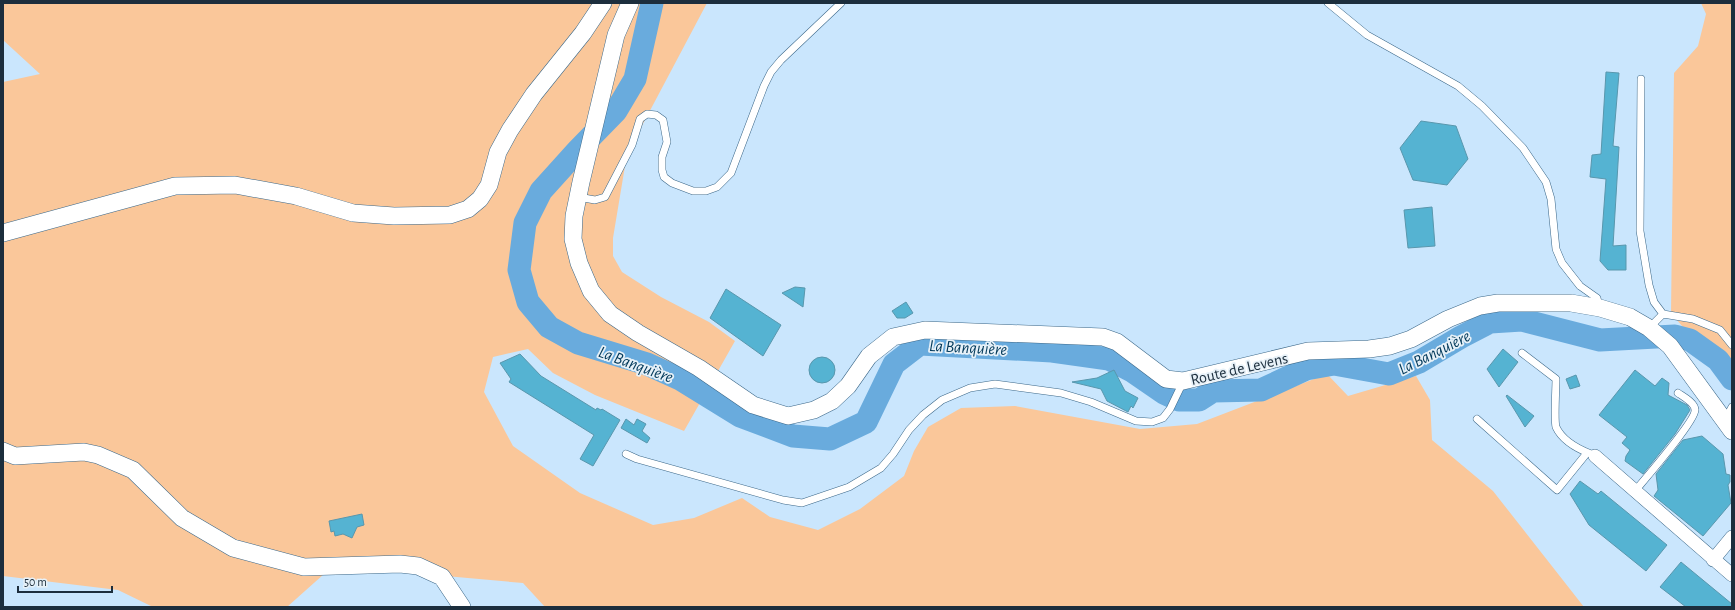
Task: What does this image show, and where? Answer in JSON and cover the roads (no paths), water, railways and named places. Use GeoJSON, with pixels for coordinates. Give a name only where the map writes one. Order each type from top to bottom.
{"type":"FeatureCollection","features":[{"type":"Feature","properties":{"kind":"street"},"geometry":{"type":"LineString","coordinates":[[3,233],[175,186],[235,185],[296,196],[353,213],[394,216],[450,215],[468,209],[480,199],[489,185],[498,152],[510,130],[534,94],[583,33],[603,3]]}},
{"type":"Feature","properties":{"kind":"street","name":"Route de Levens"},"geometry":{"type":"LineString","coordinates":[[630,3],[616,35],[601,92],[579,189],[574,216],[573,239],[578,263],[591,291],[610,314],[699,368],[753,405],[788,416],[814,410],[832,401],[848,386],[869,356],[893,337],[925,330],[1102,337],[1117,342],[1166,379],[1182,384],[1308,351],[1369,349],[1390,346],[1411,340],[1448,319],[1480,306],[1498,303],[1571,303],[1600,308],[1630,317],[1649,328],[1670,346],[1687,370],[1730,419]]}},
{"type":"Feature","properties":{"kind":"street"},"geometry":{"type":"LineString","coordinates":[[3,451],[15,456],[84,452],[98,454],[133,470],[182,518],[233,548],[304,567],[400,564],[418,566],[442,577],[462,607]]}},
{"type":"Feature","properties":{"kind":"street"},"geometry":{"type":"LineString","coordinates":[[1591,454],[1732,575]]}},
{"type":"Feature","properties":{"kind":"street"},"geometry":{"type":"LineString","coordinates":[[1713,560],[1732,537]]}},
{"type":"Feature","properties":{"kind":"lane"},"geometry":{"type":"LineString","coordinates":[[579,189],[596,200],[605,197],[632,145],[640,118],[647,114],[656,115],[663,120],[667,142],[662,157],[662,170],[664,177],[672,183],[693,191],[706,191],[716,187],[731,173],[764,86],[771,72],[781,60],[841,3]]}},
{"type":"Feature","properties":{"kind":"lane"},"geometry":{"type":"LineString","coordinates":[[1328,3],[1367,35],[1458,86],[1482,106],[1523,148],[1546,182],[1551,199],[1556,249],[1562,263],[1580,286],[1597,298],[1600,308]]}},
{"type":"Feature","properties":{"kind":"lane"},"geometry":{"type":"LineString","coordinates":[[1641,79],[1640,231],[1649,285],[1654,302],[1661,312],[1693,319],[1720,330],[1732,345]]}},
{"type":"Feature","properties":{"kind":"lane"},"geometry":{"type":"LineString","coordinates":[[1649,328],[1661,312]]}},
{"type":"Feature","properties":{"kind":"lane"},"geometry":{"type":"LineString","coordinates":[[1476,419],[1557,490],[1591,454],[1577,449],[1566,439],[1556,426],[1556,379],[1522,353]]}},
{"type":"Feature","properties":{"kind":"lane"},"geometry":{"type":"LineString","coordinates":[[626,454],[637,460],[783,500],[802,503],[849,487],[881,468],[893,454],[909,430],[923,415],[942,400],[970,388],[995,384],[1061,393],[1091,402],[1136,421],[1152,422],[1163,418],[1170,410],[1182,384]]}},
{"type":"Feature","properties":{"kind":"lane"},"geometry":{"type":"LineString","coordinates":[[1635,491],[1684,431],[1695,414],[1695,408],[1692,403],[1678,393]]}},
{"type":"Feature","properties":{"kind":"waterway","name":"La Banquière"},"geometry":{"type":"LineString","coordinates":[[652,3],[635,79],[616,111],[541,191],[525,223],[519,270],[528,302],[549,327],[578,343],[647,364],[680,379],[740,416],[793,436],[830,439],[866,422],[894,364],[920,344],[1052,351],[1109,359],[1132,371],[1164,393],[1179,400],[1199,400],[1213,391],[1261,390],[1306,369],[1334,364],[1389,374],[1419,362],[1490,322],[1522,320],[1600,340],[1675,336],[1690,340],[1718,360],[1732,379]]}}]}
